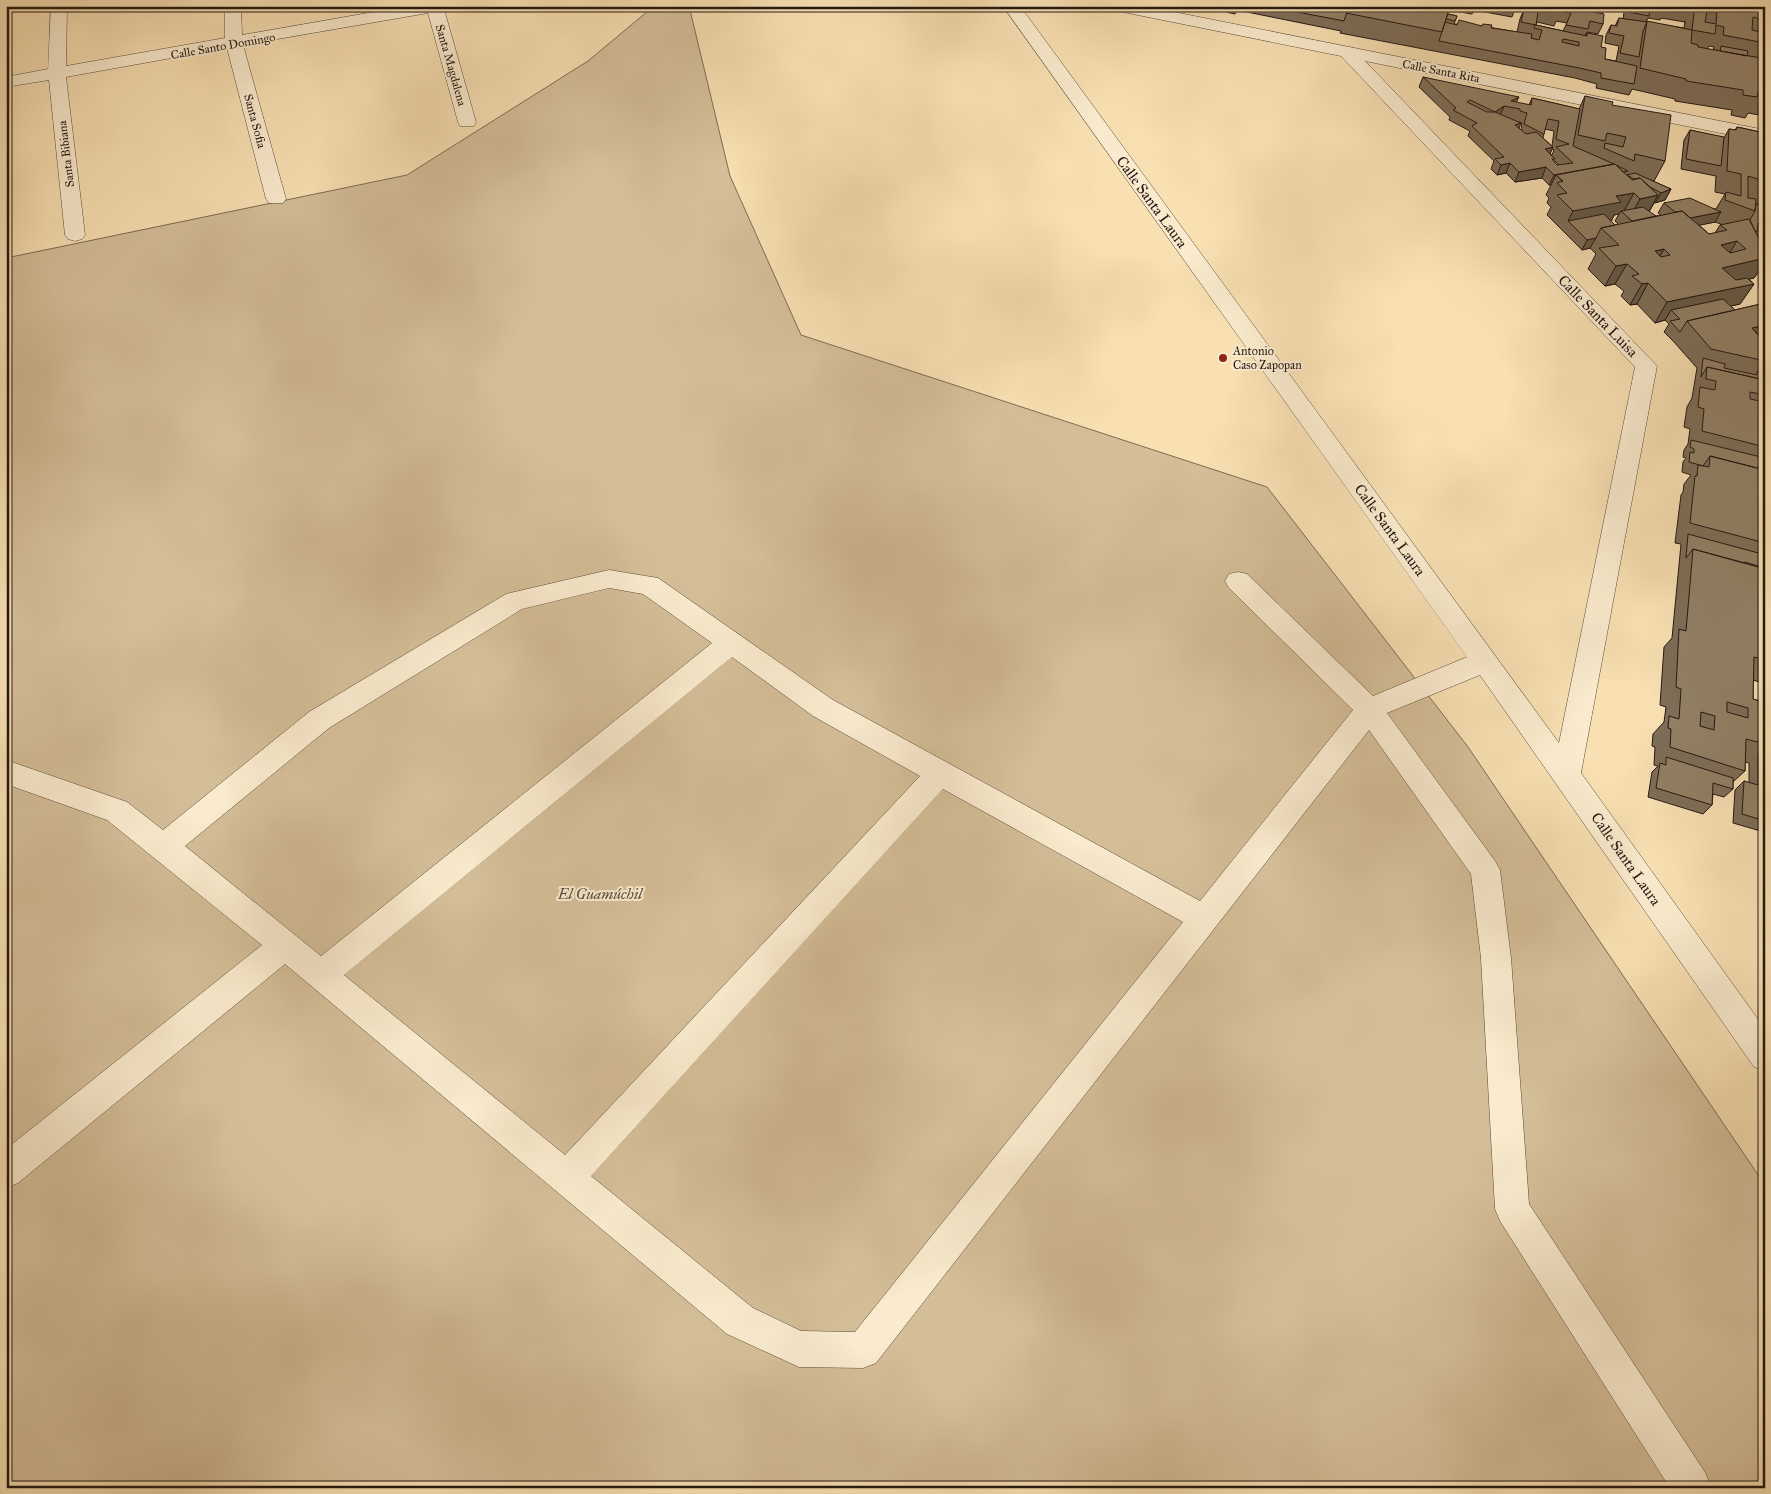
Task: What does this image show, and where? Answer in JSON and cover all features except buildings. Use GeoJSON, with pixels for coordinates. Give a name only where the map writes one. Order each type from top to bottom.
{"type":"FeatureCollection","features":[{"type":"Feature","properties":{"kind":"street","name":"Santa Bibiana"},"geometry":{"type":"LineString","coordinates":[[59,6],[57,74],[75,235]]}},
{"type":"Feature","properties":{"kind":"street","name":"Santa Sofia"},"geometry":{"type":"LineString","coordinates":[[233,6],[234,44],[276,198]]}},
{"type":"Feature","properties":{"kind":"street","name":"Calle Santa Laura"},"geometry":{"type":"LineString","coordinates":[[1011,6],[1567,775],[1765,1056]]}},
{"type":"Feature","properties":{"kind":"street","name":"Calle Santa Rita"},"geometry":{"type":"LineString","coordinates":[[1118,6],[1765,136]]}},
{"type":"Feature","properties":{"kind":"street","name":"Calle Santo Domingo"},"geometry":{"type":"LineString","coordinates":[[6,82],[234,44],[436,7]]}},
{"type":"Feature","properties":{"kind":"street","name":"Santa Magdalena"},"geometry":{"type":"LineString","coordinates":[[436,7],[467,122]]}},
{"type":"Feature","properties":{"kind":"street","name":"Calle Santa Luisa"},"geometry":{"type":"LineString","coordinates":[[1346,51],[1646,366],[1567,775]]}},
{"type":"Feature","properties":{"kind":"street"},"geometry":{"type":"LineString","coordinates":[[164,846],[318,720],[515,601],[609,579],[648,585],[823,708],[1204,918]]}},
{"type":"Feature","properties":{"kind":"street"},"geometry":{"type":"LineString","coordinates":[[1238,581],[1369,708],[1485,870],[1496,958],[1512,1209],[1692,1488]]}},
{"type":"Feature","properties":{"kind":"street"},"geometry":{"type":"LineString","coordinates":[[321,975],[731,643]]}},
{"type":"Feature","properties":{"kind":"street"},"geometry":{"type":"LineString","coordinates":[[6,772],[118,811],[285,945],[740,1321],[799,1349],[863,1350],[1369,708],[1485,661]]}},
{"type":"Feature","properties":{"kind":"street"},"geometry":{"type":"LineString","coordinates":[[567,1177],[940,773]]}},
{"type":"Feature","properties":{"kind":"street"},"geometry":{"type":"LineString","coordinates":[[6,1171],[285,945]]}},
{"type":"Feature","properties":{"kind":"green space","name":"El Guamúchil"},"geometry":{"type":"Polygon","coordinates":[[[654,6],[689,6],[730,176],[801,335],[1267,487],[1468,747],[1765,1185],[1765,1488],[6,1488],[6,258],[407,175],[588,61],[654,6]]]}},
{"type":"Feature","properties":{"kind":"place","name":"Antonio Caso Zapopan"},"geometry":{"type":"Point","coordinates":[1223,358]}}]}
